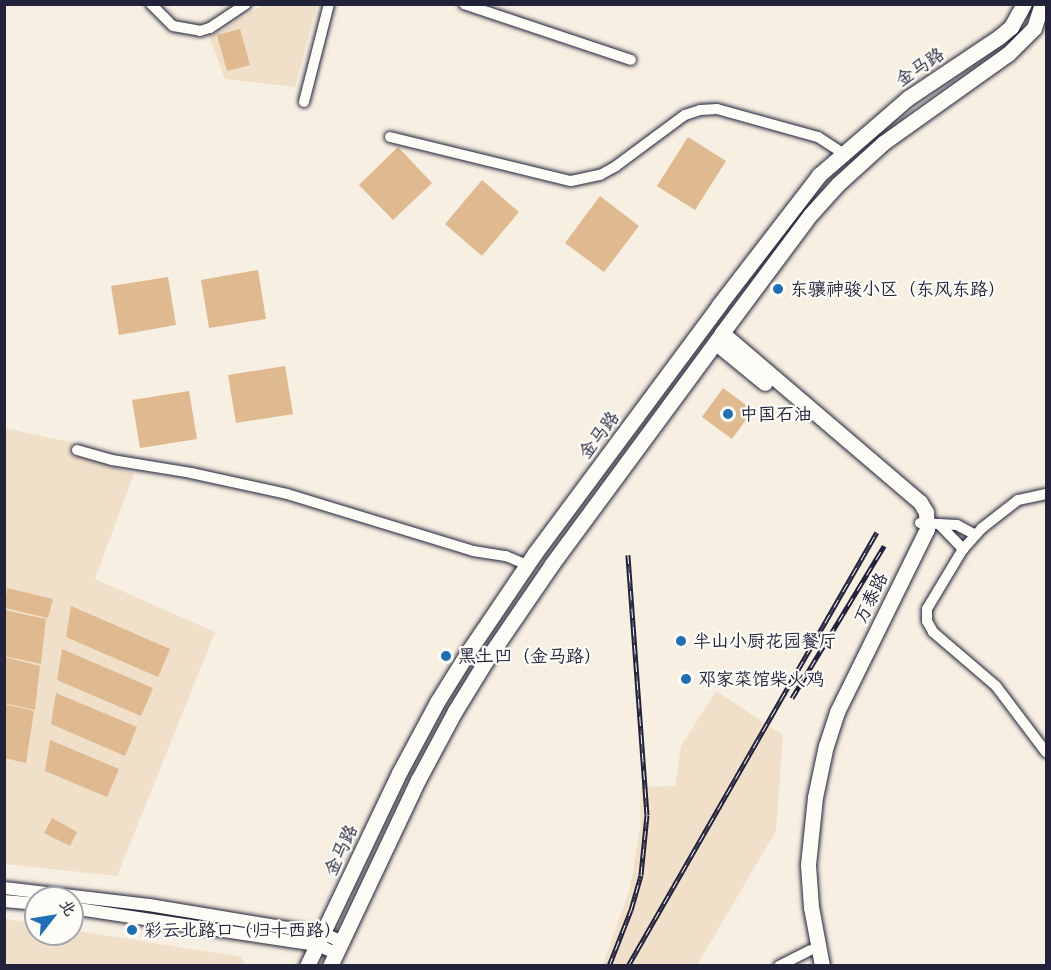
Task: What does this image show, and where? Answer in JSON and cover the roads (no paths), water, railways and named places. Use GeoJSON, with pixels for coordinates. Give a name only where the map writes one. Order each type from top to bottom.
{"type":"FeatureCollection","features":[{"type":"Feature","properties":{"kind":"main road","name":"金马路"},"geometry":{"type":"LineString","coordinates":[[307,966],[399,773],[437,702],[527,565],[788,214],[819,175],[843,153],[908,98],[999,37],[1011,27],[1023,7]]}},
{"type":"Feature","properties":{"kind":"main road"},"geometry":{"type":"LineString","coordinates":[[337,954],[418,780],[455,711],[487,659],[552,564],[810,214],[882,143],[1008,54],[1034,28],[1043,9]]}},
{"type":"Feature","properties":{"kind":"main road"},"geometry":{"type":"LineString","coordinates":[[719,338],[929,523]]}},
{"type":"Feature","properties":{"kind":"main road","name":"万泰路"},"geometry":{"type":"LineString","coordinates":[[812,958],[803,908],[800,865],[802,829],[819,742],[830,709],[929,523]]}},
{"type":"Feature","properties":{"kind":"main road","name":"万泰路"},"geometry":{"type":"LineString","coordinates":[[822,966],[811,907],[808,865],[815,797],[826,745],[837,712],[929,523]]}},
{"type":"Feature","properties":{"kind":"street"},"geometry":{"type":"LineString","coordinates":[[151,4],[173,26],[200,32],[246,4]]}},
{"type":"Feature","properties":{"kind":"street"},"geometry":{"type":"LineString","coordinates":[[304,102],[329,4]]}},
{"type":"Feature","properties":{"kind":"street"},"geometry":{"type":"LineString","coordinates":[[465,4],[631,60]]}},
{"type":"Feature","properties":{"kind":"street"},"geometry":{"type":"LineString","coordinates":[[1023,7],[1043,9]]}},
{"type":"Feature","properties":{"kind":"street"},"geometry":{"type":"LineString","coordinates":[[390,137],[571,182],[600,175],[685,116],[700,110],[717,109],[818,137],[843,153]]}},
{"type":"Feature","properties":{"kind":"street"},"geometry":{"type":"LineString","coordinates":[[77,450],[112,460],[191,473],[287,494],[473,551],[506,556],[527,565]]}},
{"type":"Feature","properties":{"kind":"street"},"geometry":{"type":"LineString","coordinates":[[1047,494],[1018,500],[976,535],[963,549],[934,593],[927,609],[927,621],[933,632],[996,686],[1047,752]]}},
{"type":"Feature","properties":{"kind":"street"},"geometry":{"type":"LineString","coordinates":[[929,523],[957,525],[976,535]]}},
{"type":"Feature","properties":{"kind":"street"},"geometry":{"type":"LineString","coordinates":[[929,523],[963,549]]}},
{"type":"Feature","properties":{"kind":"street"},"geometry":{"type":"LineString","coordinates":[[4,888],[149,905],[321,940],[337,954]]}},
{"type":"Feature","properties":{"kind":"street"},"geometry":{"type":"LineString","coordinates":[[4,901],[24,903]]}},
{"type":"Feature","properties":{"kind":"street"},"geometry":{"type":"LineString","coordinates":[[84,910],[321,940]]}},
{"type":"Feature","properties":{"kind":"street"},"geometry":{"type":"LineString","coordinates":[[779,966],[812,958]]}},
{"type":"Feature","properties":{"kind":"railway"},"geometry":{"type":"LineString","coordinates":[[628,966],[877,532]]}},
{"type":"Feature","properties":{"kind":"railway"},"geometry":{"type":"LineString","coordinates":[[792,698],[884,546]]}},
{"type":"Feature","properties":{"kind":"railway"},"geometry":{"type":"LineString","coordinates":[[609,966],[631,910],[641,875],[647,815],[628,555]]}},
{"type":"Feature","properties":{"kind":"place","name":"东骧神骏小区（东风东路）"},"geometry":{"type":"Point","coordinates":[778,289]}},
{"type":"Feature","properties":{"kind":"place","name":"中国石油"},"geometry":{"type":"Point","coordinates":[728,414]}},
{"type":"Feature","properties":{"kind":"place","name":"半山小厨花园餐厅"},"geometry":{"type":"Point","coordinates":[681,641]}},
{"type":"Feature","properties":{"kind":"place","name":"黑土凹（金马路）"},"geometry":{"type":"Point","coordinates":[446,656]}},
{"type":"Feature","properties":{"kind":"place","name":"邓家菜馆柴火鸡"},"geometry":{"type":"Point","coordinates":[686,679]}},
{"type":"Feature","properties":{"kind":"place","name":"彩云北路口（归十西路）"},"geometry":{"type":"Point","coordinates":[132,930]}}]}
